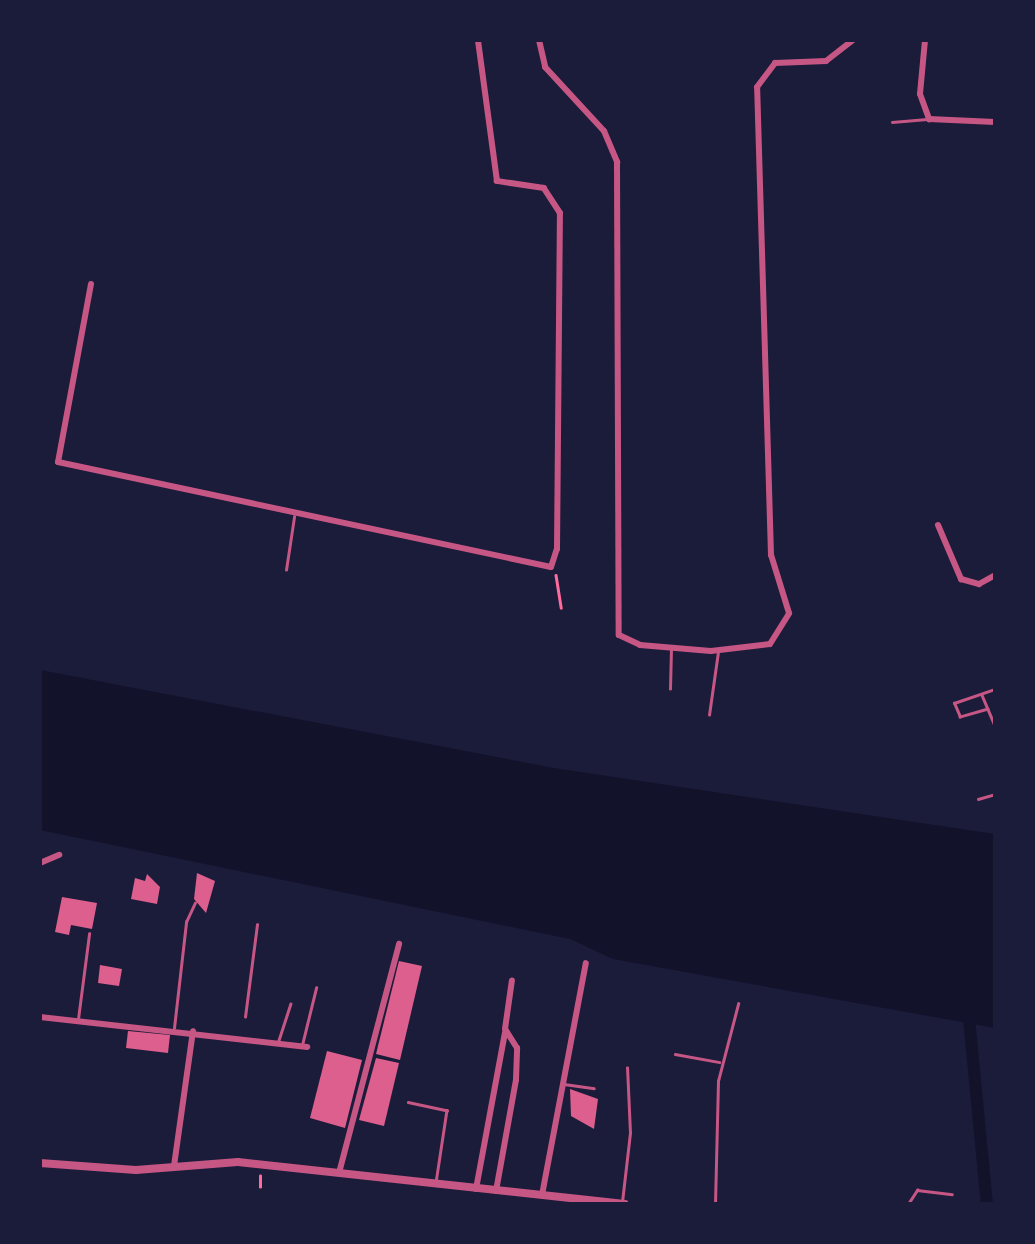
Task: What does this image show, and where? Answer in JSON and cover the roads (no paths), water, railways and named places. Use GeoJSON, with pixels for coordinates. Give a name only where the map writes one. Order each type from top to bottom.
{"type":"FeatureCollection","features":[{"type":"Feature","properties":{"kind":"street"},"geometry":{"type":"LineString","coordinates":[[91,284],[58,462],[294,517],[542,568],[556,563],[560,213],[544,188],[496,181],[478,40]]}},
{"type":"Feature","properties":{"kind":"street"},"geometry":{"type":"LineString","coordinates":[[539,40],[545,67],[604,131],[618,162],[618,629],[628,642],[714,650],[770,644],[789,613],[771,555],[757,87],[775,62],[826,61],[852,40]]}},
{"type":"Feature","properties":{"kind":"street"},"geometry":{"type":"LineString","coordinates":[[925,40],[920,94],[929,119],[995,122]]}},
{"type":"Feature","properties":{"kind":"street"},"geometry":{"type":"LineString","coordinates":[[938,524],[961,579],[979,584],[995,575]]}},
{"type":"Feature","properties":{"kind":"street"},"geometry":{"type":"LineString","coordinates":[[40,863],[59,855]]}},
{"type":"Feature","properties":{"kind":"street"},"geometry":{"type":"LineString","coordinates":[[339,1174],[398,944]]}},
{"type":"Feature","properties":{"kind":"street"},"geometry":{"type":"LineString","coordinates":[[542,1196],[586,964]]}},
{"type":"Feature","properties":{"kind":"street"},"geometry":{"type":"LineString","coordinates":[[476,1188],[512,980]]}},
{"type":"Feature","properties":{"kind":"street"},"geometry":{"type":"LineString","coordinates":[[40,1017],[242,1035],[304,1047]]}},
{"type":"Feature","properties":{"kind":"street"},"geometry":{"type":"LineString","coordinates":[[174,1166],[193,1031]]}},
{"type":"Feature","properties":{"kind":"street"},"geometry":{"type":"LineString","coordinates":[[496,1191],[516,1080],[516,1048],[506,1031]]}},
{"type":"Feature","properties":{"kind":"street"},"geometry":{"type":"LineString","coordinates":[[40,1163],[261,1164],[623,1204]]}},
{"type":"Feature","properties":{"kind":"lane"},"geometry":{"type":"LineString","coordinates":[[892,122],[929,119]]}},
{"type":"Feature","properties":{"kind":"lane"},"geometry":{"type":"LineString","coordinates":[[286,570],[294,517]]}},
{"type":"Feature","properties":{"kind":"lane"},"geometry":{"type":"LineString","coordinates":[[670,688],[671,648]]}},
{"type":"Feature","properties":{"kind":"lane"},"geometry":{"type":"LineString","coordinates":[[709,715],[714,650]]}},
{"type":"Feature","properties":{"kind":"lane"},"geometry":{"type":"LineString","coordinates":[[988,709],[956,714],[956,700],[995,689]]}},
{"type":"Feature","properties":{"kind":"lane"},"geometry":{"type":"LineString","coordinates":[[982,694],[995,726]]}},
{"type":"Feature","properties":{"kind":"lane"},"geometry":{"type":"LineString","coordinates":[[978,799],[995,794]]}},
{"type":"Feature","properties":{"kind":"lane"},"geometry":{"type":"LineString","coordinates":[[174,1028],[186,922],[195,903]]}},
{"type":"Feature","properties":{"kind":"lane"},"geometry":{"type":"LineString","coordinates":[[245,1017],[257,924]]}},
{"type":"Feature","properties":{"kind":"lane"},"geometry":{"type":"LineString","coordinates":[[78,1020],[89,934]]}},
{"type":"Feature","properties":{"kind":"lane"},"geometry":{"type":"LineString","coordinates":[[304,1047],[316,988]]}},
{"type":"Feature","properties":{"kind":"lane"},"geometry":{"type":"LineString","coordinates":[[278,1043],[290,1004]]}},
{"type":"Feature","properties":{"kind":"lane"},"geometry":{"type":"LineString","coordinates":[[714,1204],[721,1062],[738,1004]]}},
{"type":"Feature","properties":{"kind":"lane"},"geometry":{"type":"LineString","coordinates":[[675,1054],[721,1062]]}},
{"type":"Feature","properties":{"kind":"lane"},"geometry":{"type":"LineString","coordinates":[[623,1204],[630,1129],[627,1068]]}},
{"type":"Feature","properties":{"kind":"lane"},"geometry":{"type":"LineString","coordinates":[[563,1084],[594,1088]]}},
{"type":"Feature","properties":{"kind":"lane"},"geometry":{"type":"LineString","coordinates":[[408,1102],[447,1110],[436,1184]]}},
{"type":"Feature","properties":{"kind":"lane"},"geometry":{"type":"LineString","coordinates":[[908,1204],[917,1190],[952,1194]]}},
{"type":"Feature","properties":{"kind":"waterway"},"geometry":{"type":"LineString","coordinates":[[968,1008],[987,1204]]}}]}
